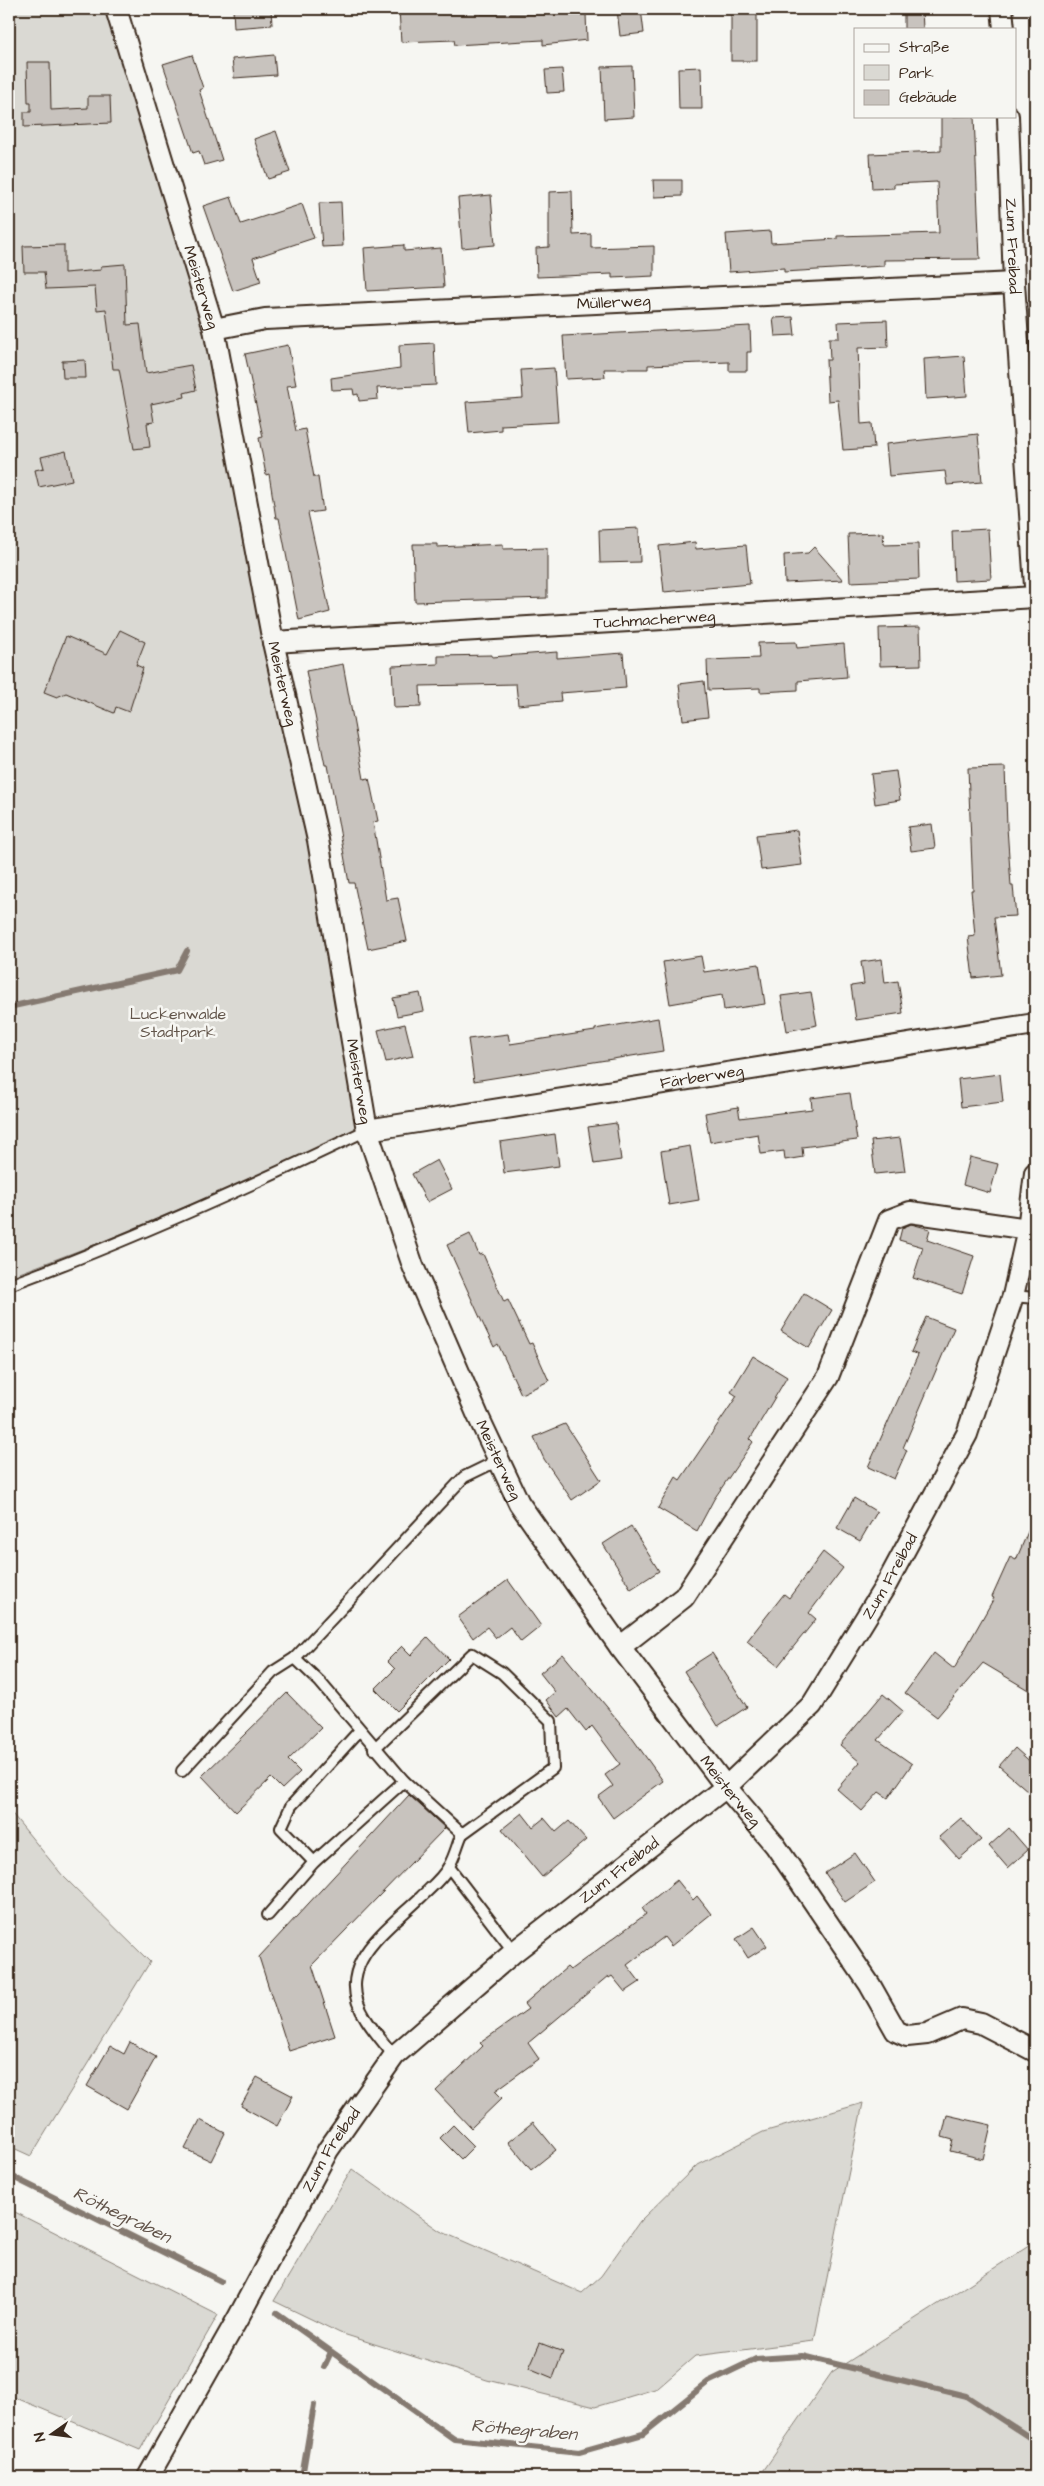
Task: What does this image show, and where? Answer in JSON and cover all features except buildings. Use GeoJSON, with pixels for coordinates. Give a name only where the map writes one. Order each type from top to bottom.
{"type":"FeatureCollection","features":[{"type":"Feature","properties":{"kind":"street","name":"Meisterweg"},"geometry":{"type":"LineString","coordinates":[[116,9],[214,329],[238,463],[274,642],[318,840],[367,1130],[412,1266],[499,1460],[519,1502],[620,1647],[726,1788],[776,1845],[870,1985],[896,2031],[907,2036],[928,2034],[962,2019],[980,2024],[1035,2051]]}},
{"type":"Feature","properties":{"kind":"street"},"geometry":{"type":"LineString","coordinates":[[1002,9],[1004,28]]}},
{"type":"Feature","properties":{"kind":"street","name":"Zum Freibad"},"geometry":{"type":"LineString","coordinates":[[1008,118],[1014,284],[1035,586]]}},
{"type":"Feature","properties":{"kind":"street","name":"Müllerweg"},"geometry":{"type":"LineString","coordinates":[[214,329],[265,319],[1014,284]]}},
{"type":"Feature","properties":{"kind":"street","name":"Tuchmacherweg"},"geometry":{"type":"LineString","coordinates":[[274,642],[1035,597]]}},
{"type":"Feature","properties":{"kind":"street","name":"Färberweg"},"geometry":{"type":"LineString","coordinates":[[367,1130],[1035,1024]]}},
{"type":"Feature","properties":{"kind":"street","name":"Zum Freibad"},"geometry":{"type":"LineString","coordinates":[[148,2477],[238,2318],[328,2150],[394,2056],[514,1952],[726,1788],[812,1705],[886,1585],[967,1434],[1013,1296],[1028,1229],[1035,1173]]}},
{"type":"Feature","properties":{"kind":"street"},"geometry":{"type":"LineString","coordinates":[[620,1647],[684,1597],[828,1377],[889,1220],[910,1212],[1028,1229]]}},
{"type":"Feature","properties":{"kind":"lane"},"geometry":{"type":"LineString","coordinates":[[9,1286],[105,1250],[270,1177],[367,1130]]}},
{"type":"Feature","properties":{"kind":"lane"},"geometry":{"type":"LineString","coordinates":[[1013,1296],[1035,1298]]}},
{"type":"Feature","properties":{"kind":"lane"},"geometry":{"type":"LineString","coordinates":[[182,1771],[273,1672],[294,1658],[464,1477],[499,1460]]}},
{"type":"Feature","properties":{"kind":"lane"},"geometry":{"type":"LineString","coordinates":[[374,1749],[472,1654],[502,1673],[551,1721],[553,1768],[462,1834],[449,1867],[372,1944],[359,1961],[355,1972],[354,1986],[358,2003],[365,2019],[394,2056]]}},
{"type":"Feature","properties":{"kind":"lane"},"geometry":{"type":"LineString","coordinates":[[294,1658],[320,1682],[374,1749],[404,1781],[462,1834]]}},
{"type":"Feature","properties":{"kind":"lane"},"geometry":{"type":"LineString","coordinates":[[314,1862],[281,1828],[290,1806],[360,1730]]}},
{"type":"Feature","properties":{"kind":"lane"},"geometry":{"type":"LineString","coordinates":[[268,1915],[314,1862],[404,1781]]}},
{"type":"Feature","properties":{"kind":"lane"},"geometry":{"type":"LineString","coordinates":[[449,1867],[514,1952]]}},
{"type":"Feature","properties":{"kind":"green space","name":"Luckenwalde Stadtpark"},"geometry":{"type":"Polygon","coordinates":[[[9,9],[116,9],[214,329],[367,1130],[104,1241],[9,1277],[9,9]]]}},
{"type":"Feature","properties":{"kind":"green space"},"geometry":{"type":"Polygon","coordinates":[[[9,1810],[63,1876],[150,1962],[31,2156],[9,2146],[9,1810]]]}},
{"type":"Feature","properties":{"kind":"green space"},"geometry":{"type":"Polygon","coordinates":[[[863,2103],[814,2341],[695,2356],[658,2388],[595,2407],[487,2380],[340,2333],[274,2301],[352,2169],[440,2231],[582,2293],[601,2276],[640,2221],[696,2166],[763,2132],[863,2103]]]}},
{"type":"Feature","properties":{"kind":"green space"},"geometry":{"type":"Polygon","coordinates":[[[9,2209],[218,2315],[140,2450],[9,2395],[9,2209]]]}},
{"type":"Feature","properties":{"kind":"green space"},"geometry":{"type":"Polygon","coordinates":[[[1035,2242],[1035,2477],[759,2477],[832,2372],[1035,2242]]]}},
{"type":"Feature","properties":{"kind":"waterway"},"geometry":{"type":"LineString","coordinates":[[9,1007],[177,970],[187,951]]}},
{"type":"Feature","properties":{"kind":"waterway","name":"Röthegraben"},"geometry":{"type":"LineString","coordinates":[[9,2175],[221,2281]]}},
{"type":"Feature","properties":{"kind":"waterway","name":"Röthegraben"},"geometry":{"type":"LineString","coordinates":[[277,2313],[454,2439],[579,2452],[643,2434],[708,2382],[756,2359],[803,2356],[966,2396],[1035,2441]]}},
{"type":"Feature","properties":{"kind":"waterway"},"geometry":{"type":"LineString","coordinates":[[324,2367],[331,2352]]}},
{"type":"Feature","properties":{"kind":"waterway"},"geometry":{"type":"LineString","coordinates":[[302,2477],[314,2405]]}}]}
